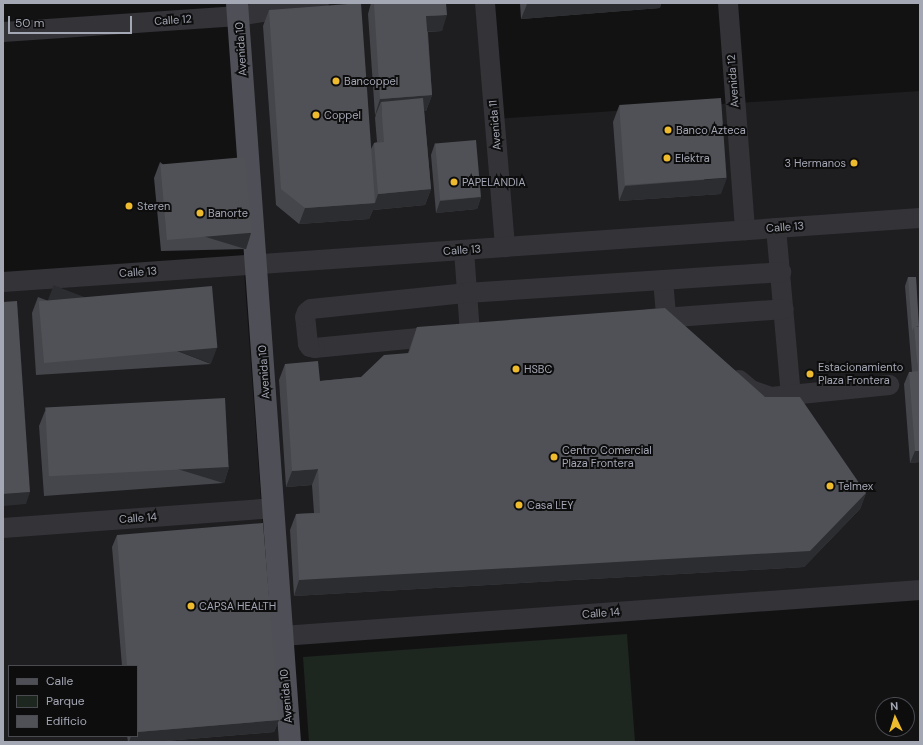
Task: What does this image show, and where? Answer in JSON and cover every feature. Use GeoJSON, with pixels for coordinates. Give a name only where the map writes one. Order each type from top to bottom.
{"type":"FeatureCollection","features":[{"type":"Feature","properties":{"kind":"main road","name":"Avenida 10"},"geometry":{"type":"LineString","coordinates":[[238,9],[290,742]]}},
{"type":"Feature","properties":{"kind":"street","name":"Calle 12"},"geometry":{"type":"LineString","coordinates":[[3,32],[238,9],[319,3]]}},
{"type":"Feature","properties":{"kind":"street","name":"Avenida 11"},"geometry":{"type":"LineString","coordinates":[[485,3],[505,247]]}},
{"type":"Feature","properties":{"kind":"street","name":"Avenida 12"},"geometry":{"type":"LineString","coordinates":[[728,3],[745,230]]}},
{"type":"Feature","properties":{"kind":"street","name":"Calle 13"},"geometry":{"type":"LineString","coordinates":[[3,282],[920,218]]}},
{"type":"Feature","properties":{"kind":"street"},"geometry":{"type":"LineString","coordinates":[[776,228],[791,396]]}},
{"type":"Feature","properties":{"kind":"street"},"geometry":{"type":"LineString","coordinates":[[464,250],[467,293],[478,332],[315,348],[310,347],[308,344],[305,317],[307,312],[311,309],[467,293],[780,272]]}},
{"type":"Feature","properties":{"kind":"street"},"geometry":{"type":"LineString","coordinates":[[663,280],[666,318],[690,340]]}},
{"type":"Feature","properties":{"kind":"street"},"geometry":{"type":"LineString","coordinates":[[627,321],[784,309]]}},
{"type":"Feature","properties":{"kind":"street"},"geometry":{"type":"LineString","coordinates":[[727,370],[751,390],[771,397],[889,385]]}},
{"type":"Feature","properties":{"kind":"street","name":"Calle 14"},"geometry":{"type":"LineString","coordinates":[[3,528],[273,508]]}},
{"type":"Feature","properties":{"kind":"street","name":"Calle 14"},"geometry":{"type":"LineString","coordinates":[[282,636],[920,590]]}},
{"type":"Feature","properties":{"kind":"shaded area"},"geometry":{"type":"Polygon","coordinates":[[[319,3],[485,3],[494,119],[920,91],[920,590],[282,636],[238,16],[319,3]]]}},
{"type":"Feature","properties":{"kind":"shaded area"},"geometry":{"type":"Polygon","coordinates":[[[244,271],[279,742],[3,742],[3,291],[244,271]]]}},
{"type":"Feature","properties":{"kind":"green space"},"geometry":{"type":"Polygon","coordinates":[[[627,634],[635,742],[309,742],[303,657],[627,634]]]}},
{"type":"Feature","properties":{"kind":"building","name":"Coppel"},"geometry":{"type":"Polygon","coordinates":[[[361,3],[375,203],[305,208],[281,189],[269,10],[361,3]]]}},
{"type":"Feature","properties":{"kind":"building"},"geometry":{"type":"Polygon","coordinates":[[[374,3],[446,3],[447,15],[426,16],[432,95],[380,99],[374,3]]]}},
{"type":"Feature","properties":{"kind":"building"},"geometry":{"type":"Polygon","coordinates":[[[423,98],[431,189],[378,194],[374,143],[384,142],[381,102],[423,98]]]}},
{"type":"Feature","properties":{"kind":"building","name":"Elektra"},"geometry":{"type":"Polygon","coordinates":[[[721,98],[727,178],[625,185],[619,105],[721,98]]]}},
{"type":"Feature","properties":{"kind":"building","name":"PAPELANDIA"},"geometry":{"type":"Polygon","coordinates":[[[476,140],[481,197],[440,200],[435,144],[476,140]]]}},
{"type":"Feature","properties":{"kind":"building","name":"Banorte"},"geometry":{"type":"Polygon","coordinates":[[[245,157],[252,233],[167,240],[160,164],[245,157]]]}},
{"type":"Feature","properties":{"kind":"building"},"geometry":{"type":"Polygon","coordinates":[[[908,277],[916,277],[919,326],[914,327],[912,331],[908,277]]]}},
{"type":"Feature","properties":{"kind":"building"},"geometry":{"type":"Polygon","coordinates":[[[212,286],[217,348],[44,363],[39,301],[212,286]]]}},
{"type":"Feature","properties":{"kind":"building"},"geometry":{"type":"Polygon","coordinates":[[[17,301],[30,492],[3,494],[3,302],[17,301]]]}},
{"type":"Feature","properties":{"kind":"building","name":"Centro Comercial Plaza Frontera"},"geometry":{"type":"Polygon","coordinates":[[[665,308],[765,397],[800,397],[866,493],[810,551],[299,580],[296,514],[320,513],[318,469],[292,471],[285,364],[318,361],[320,381],[361,377],[384,355],[409,353],[417,327],[665,308]]]}},
{"type":"Feature","properties":{"kind":"building"},"geometry":{"type":"Polygon","coordinates":[[[920,326],[920,451],[915,451],[909,372],[918,371],[914,327],[920,326]]]}},
{"type":"Feature","properties":{"kind":"building"},"geometry":{"type":"Polygon","coordinates":[[[225,398],[229,467],[49,476],[45,407],[225,398]]]}},
{"type":"Feature","properties":{"kind":"building","name":"CAPSA HEALTH"},"geometry":{"type":"Polygon","coordinates":[[[263,523],[279,720],[138,732],[138,665],[127,665],[117,535],[263,523]]]}},
{"type":"Feature","properties":{"kind":"place","name":"Bancoppel"},"geometry":{"type":"Point","coordinates":[336,81]}},
{"type":"Feature","properties":{"kind":"place","name":"Coppel"},"geometry":{"type":"Point","coordinates":[316,115]}},
{"type":"Feature","properties":{"kind":"place","name":"Banco Azteca"},"geometry":{"type":"Point","coordinates":[668,130]}},
{"type":"Feature","properties":{"kind":"place","name":"Elektra"},"geometry":{"type":"Point","coordinates":[667,158]}},
{"type":"Feature","properties":{"kind":"place","name":"3 Hermanos"},"geometry":{"type":"Point","coordinates":[854,163]}},
{"type":"Feature","properties":{"kind":"place","name":"PAPELANDIA"},"geometry":{"type":"Point","coordinates":[454,182]}},
{"type":"Feature","properties":{"kind":"place","name":"Steren"},"geometry":{"type":"Point","coordinates":[129,206]}},
{"type":"Feature","properties":{"kind":"place","name":"Banorte"},"geometry":{"type":"Point","coordinates":[200,213]}},
{"type":"Feature","properties":{"kind":"place","name":"HSBC"},"geometry":{"type":"Point","coordinates":[516,369]}},
{"type":"Feature","properties":{"kind":"place","name":"Estacionamiento Plaza Frontera"},"geometry":{"type":"Point","coordinates":[810,374]}},
{"type":"Feature","properties":{"kind":"place","name":"Centro Comercial Plaza Frontera"},"geometry":{"type":"Point","coordinates":[554,457]}},
{"type":"Feature","properties":{"kind":"place","name":"Telmex"},"geometry":{"type":"Point","coordinates":[830,486]}},
{"type":"Feature","properties":{"kind":"place","name":"Casa LEY"},"geometry":{"type":"Point","coordinates":[519,505]}},
{"type":"Feature","properties":{"kind":"place","name":"CAPSA HEALTH"},"geometry":{"type":"Point","coordinates":[191,606]}}]}
